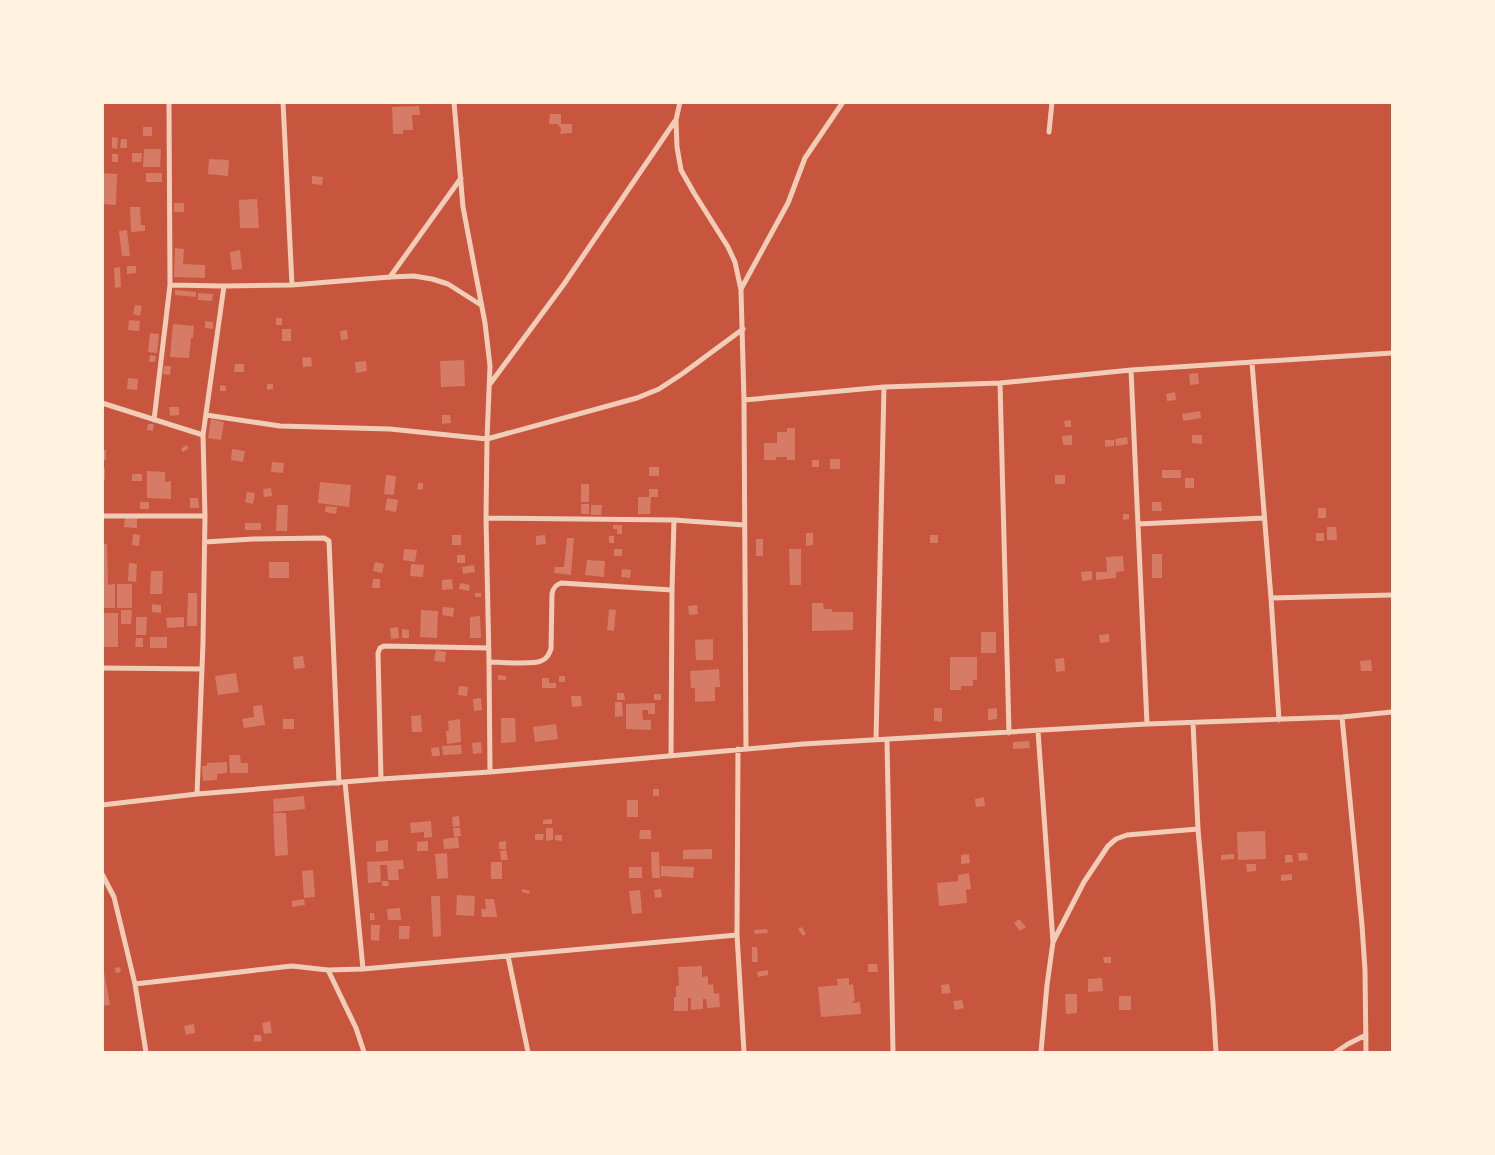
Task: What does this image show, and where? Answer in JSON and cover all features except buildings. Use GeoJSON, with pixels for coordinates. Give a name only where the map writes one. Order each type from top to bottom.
{"type":"FeatureCollection","features":[{"type":"Feature","properties":{"kind":"street"},"geometry":{"type":"LineString","coordinates":[[154,420],[170,285],[169,102]]}},
{"type":"Feature","properties":{"kind":"street"},"geometry":{"type":"LineString","coordinates":[[284,102],[292,285]]}},
{"type":"Feature","properties":{"kind":"street"},"geometry":{"type":"LineString","coordinates":[[454,102],[463,207],[487,338],[490,384],[486,439],[490,772]]}},
{"type":"Feature","properties":{"kind":"street"},"geometry":{"type":"LineString","coordinates":[[680,102],[676,120],[677,147],[681,170],[728,247],[735,262],[741,290],[744,400],[746,749]]}},
{"type":"Feature","properties":{"kind":"street"},"geometry":{"type":"LineString","coordinates":[[741,290],[788,203],[805,158],[843,102]]}},
{"type":"Feature","properties":{"kind":"street"},"geometry":{"type":"LineString","coordinates":[[1049,132],[1052,102]]}},
{"type":"Feature","properties":{"kind":"street"},"geometry":{"type":"LineString","coordinates":[[490,384],[564,284],[676,120]]}},
{"type":"Feature","properties":{"kind":"street"},"geometry":{"type":"LineString","coordinates":[[390,277],[461,178]]}},
{"type":"Feature","properties":{"kind":"street"},"geometry":{"type":"LineString","coordinates":[[170,285],[292,285],[414,276],[448,284],[481,304]]}},
{"type":"Feature","properties":{"kind":"street"},"geometry":{"type":"LineString","coordinates":[[196,794],[205,516],[203,435],[224,286]]}},
{"type":"Feature","properties":{"kind":"street"},"geometry":{"type":"LineString","coordinates":[[206,415],[280,426],[390,429],[486,439],[637,398],[658,389],[682,374],[743,329]]}},
{"type":"Feature","properties":{"kind":"street"},"geometry":{"type":"LineString","coordinates":[[744,400],[884,387],[1000,382],[1131,370],[1392,353]]}},
{"type":"Feature","properties":{"kind":"street"},"geometry":{"type":"LineString","coordinates":[[1252,363],[1279,720]]}},
{"type":"Feature","properties":{"kind":"street"},"geometry":{"type":"LineString","coordinates":[[1131,370],[1147,724]]}},
{"type":"Feature","properties":{"kind":"street"},"geometry":{"type":"LineString","coordinates":[[1000,382],[1009,733]]}},
{"type":"Feature","properties":{"kind":"street"},"geometry":{"type":"LineString","coordinates":[[876,740],[884,387]]}},
{"type":"Feature","properties":{"kind":"street"},"geometry":{"type":"LineString","coordinates":[[102,403],[203,435]]}},
{"type":"Feature","properties":{"kind":"street"},"geometry":{"type":"LineString","coordinates":[[102,516],[205,516]]}},
{"type":"Feature","properties":{"kind":"street"},"geometry":{"type":"LineString","coordinates":[[486,518],[674,520],[744,525]]}},
{"type":"Feature","properties":{"kind":"street"},"geometry":{"type":"LineString","coordinates":[[1138,524],[1264,518]]}},
{"type":"Feature","properties":{"kind":"street"},"geometry":{"type":"LineString","coordinates":[[671,756],[674,520]]}},
{"type":"Feature","properties":{"kind":"street"},"geometry":{"type":"LineString","coordinates":[[204,542],[324,538],[329,541],[342,783],[363,969]]}},
{"type":"Feature","properties":{"kind":"street"},"geometry":{"type":"LineString","coordinates":[[490,662],[536,662],[542,661],[549,655],[551,649],[552,594],[556,585],[561,583],[672,590]]}},
{"type":"Feature","properties":{"kind":"street"},"geometry":{"type":"LineString","coordinates":[[1271,598],[1392,595]]}},
{"type":"Feature","properties":{"kind":"street"},"geometry":{"type":"LineString","coordinates":[[380,779],[378,653],[380,648],[384,646],[414,646],[489,648]]}},
{"type":"Feature","properties":{"kind":"street"},"geometry":{"type":"LineString","coordinates":[[102,668],[201,669]]}},
{"type":"Feature","properties":{"kind":"street"},"geometry":{"type":"LineString","coordinates":[[102,805],[196,794],[490,772],[803,744],[1147,724],[1342,717],[1392,712]]}},
{"type":"Feature","properties":{"kind":"street"},"geometry":{"type":"LineString","coordinates":[[1342,717],[1362,925],[1365,970],[1366,1052]]}},
{"type":"Feature","properties":{"kind":"street"},"geometry":{"type":"LineString","coordinates":[[1193,723],[1198,829],[1216,1052]]}},
{"type":"Feature","properties":{"kind":"street"},"geometry":{"type":"LineString","coordinates":[[1038,731],[1053,942],[1041,1052]]}},
{"type":"Feature","properties":{"kind":"street"},"geometry":{"type":"LineString","coordinates":[[887,740],[893,1052]]}},
{"type":"Feature","properties":{"kind":"street"},"geometry":{"type":"LineString","coordinates":[[738,749],[737,934],[744,1052]]}},
{"type":"Feature","properties":{"kind":"street"},"geometry":{"type":"LineString","coordinates":[[1053,942],[1084,882],[1108,846],[1116,839],[1127,835],[1198,829]]}},
{"type":"Feature","properties":{"kind":"street"},"geometry":{"type":"LineString","coordinates":[[102,874],[114,897],[135,984],[146,1052]]}},
{"type":"Feature","properties":{"kind":"street"},"geometry":{"type":"LineString","coordinates":[[135,984],[292,966],[328,970],[363,969],[737,934]]}},
{"type":"Feature","properties":{"kind":"street"},"geometry":{"type":"LineString","coordinates":[[508,956],[528,1052]]}},
{"type":"Feature","properties":{"kind":"street"},"geometry":{"type":"LineString","coordinates":[[328,970],[356,1028],[364,1052]]}},
{"type":"Feature","properties":{"kind":"street"},"geometry":{"type":"LineString","coordinates":[[1336,1052],[1366,1035]]}}]}
